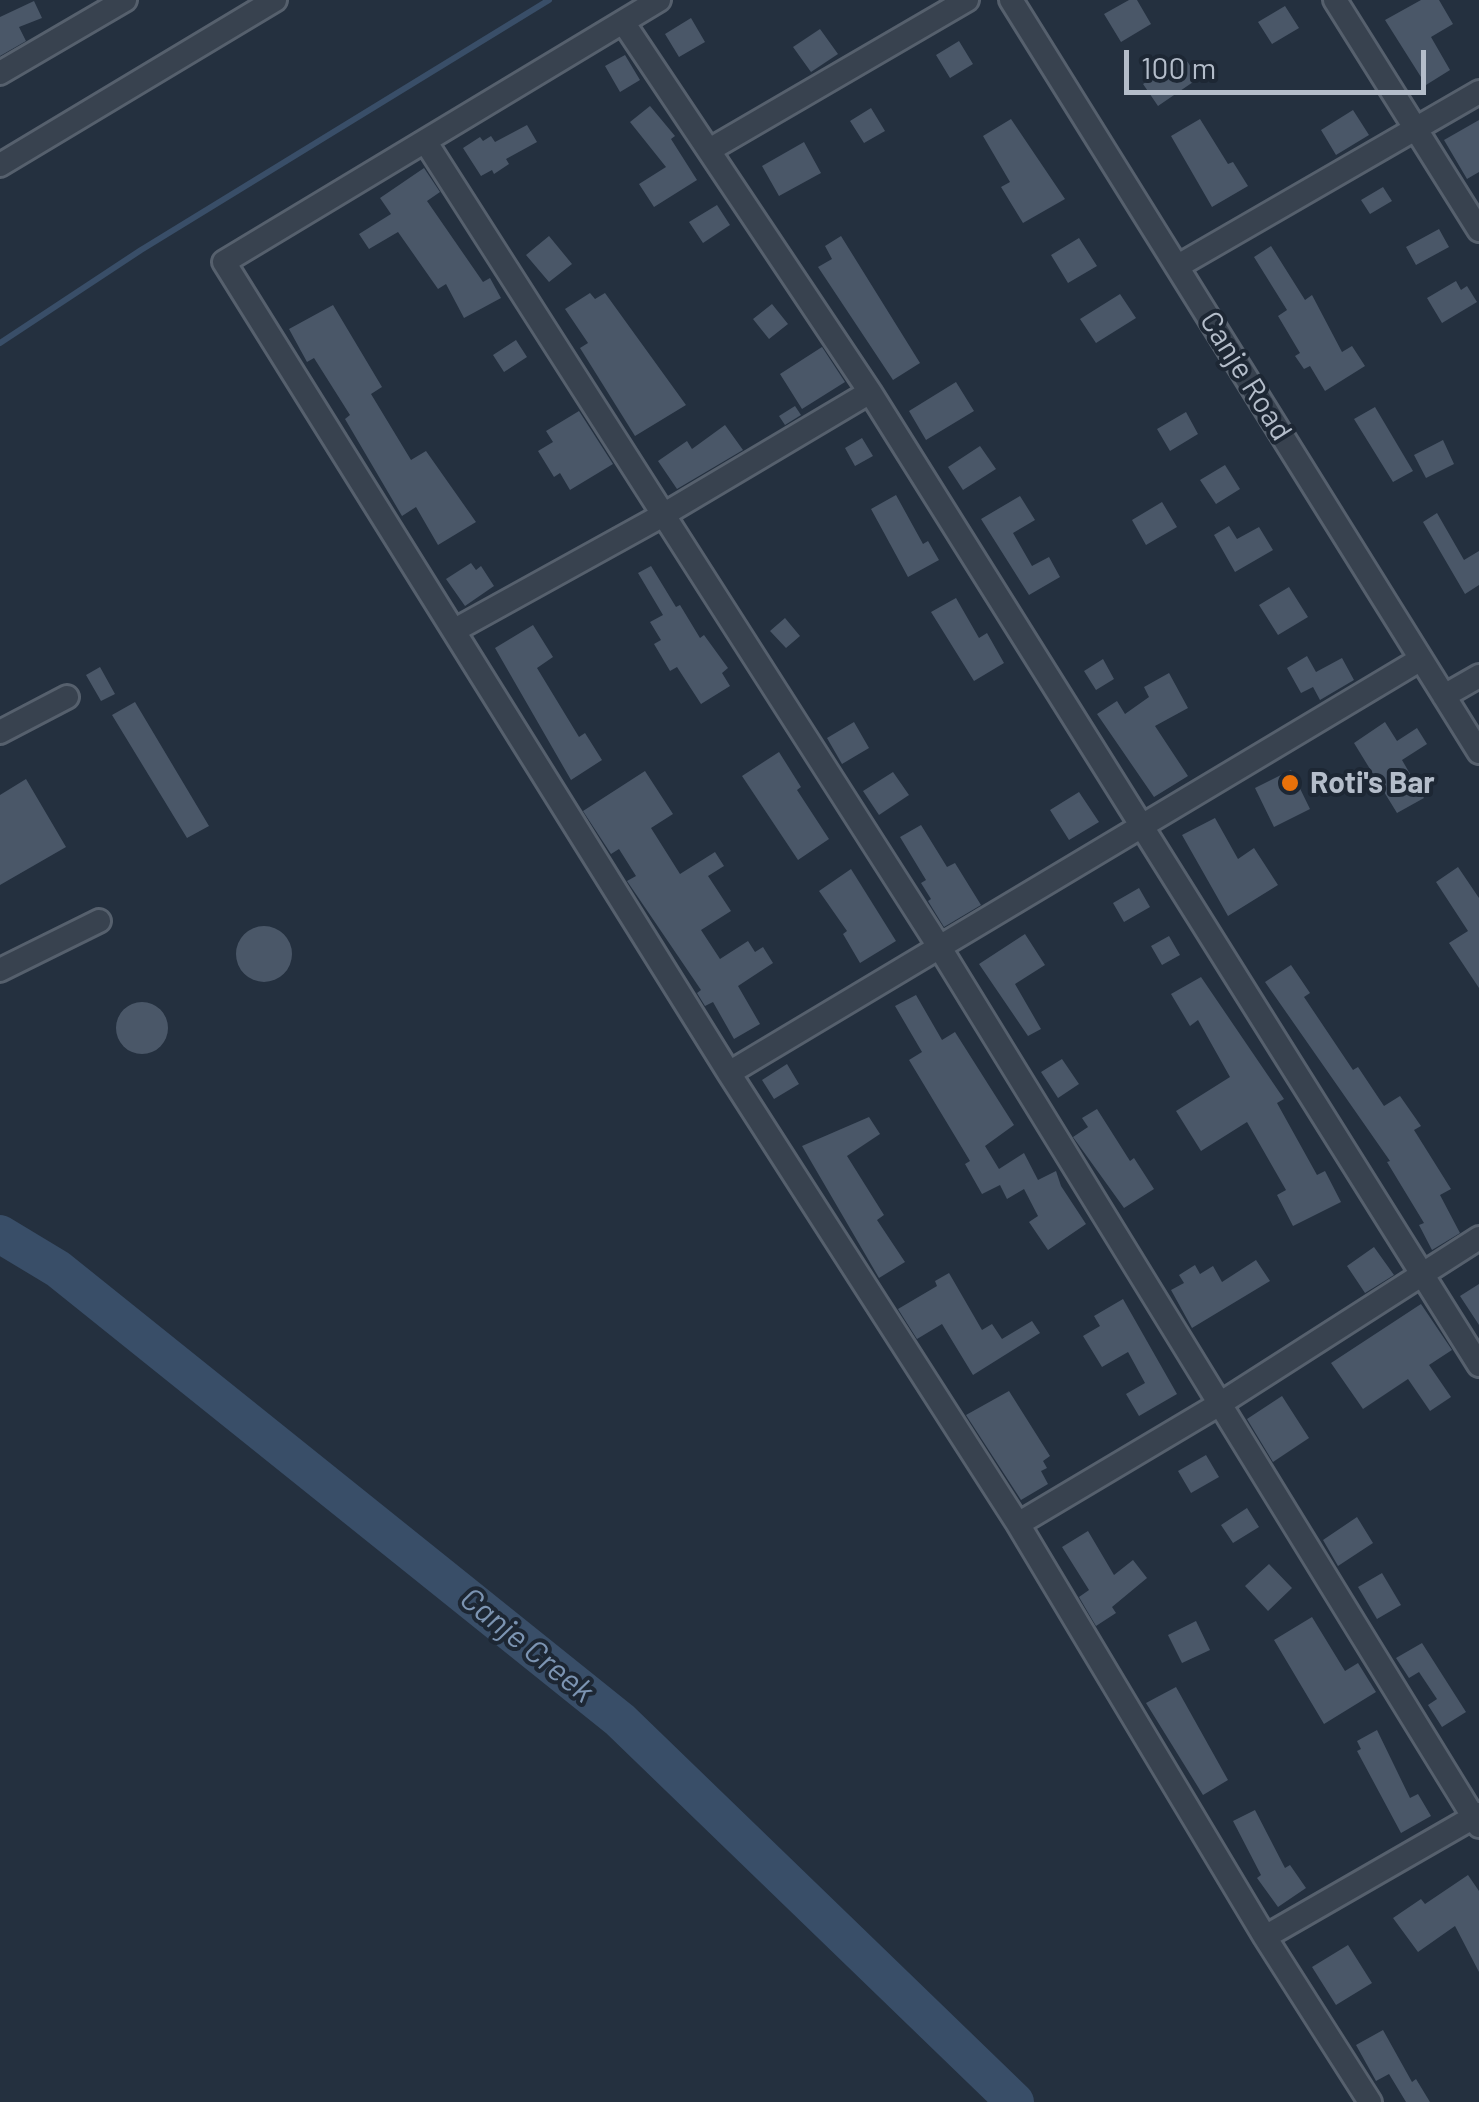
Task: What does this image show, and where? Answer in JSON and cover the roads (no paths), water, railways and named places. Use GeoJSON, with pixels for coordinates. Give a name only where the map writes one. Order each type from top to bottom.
{"type":"FeatureCollection","features":[{"type":"Feature","properties":{"kind":"street"},"geometry":{"type":"LineString","coordinates":[[0,74],[124,0]]}},
{"type":"Feature","properties":{"kind":"street"},"geometry":{"type":"LineString","coordinates":[[0,165],[275,0]]}},
{"type":"Feature","properties":{"kind":"street"},"geometry":{"type":"LineString","coordinates":[[659,0],[224,262],[728,1073],[1018,1524],[1265,1938],[1370,2102]]}},
{"type":"Feature","properties":{"kind":"street"},"geometry":{"type":"LineString","coordinates":[[711,150],[966,0]]}},
{"type":"Feature","properties":{"kind":"street","name":"Canje Road"},"geometry":{"type":"LineString","coordinates":[[1011,0],[1479,752]]}},
{"type":"Feature","properties":{"kind":"street"},"geometry":{"type":"LineString","coordinates":[[1335,0],[1479,230]]}},
{"type":"Feature","properties":{"kind":"street"},"geometry":{"type":"LineString","coordinates":[[623,22],[870,392],[1479,1365]]}},
{"type":"Feature","properties":{"kind":"street"},"geometry":{"type":"LineString","coordinates":[[1178,266],[1479,92]]}},
{"type":"Feature","properties":{"kind":"street"},"geometry":{"type":"LineString","coordinates":[[425,141],[940,948],[1218,1405],[1477,1819],[1265,1938]]}},
{"type":"Feature","properties":{"kind":"street"},"geometry":{"type":"LineString","coordinates":[[455,630],[663,516],[870,392]]}},
{"type":"Feature","properties":{"kind":"street"},"geometry":{"type":"LineString","coordinates":[[728,1073],[1421,659]]}},
{"type":"Feature","properties":{"kind":"street"},"geometry":{"type":"LineString","coordinates":[[1444,696],[1479,676]]}},
{"type":"Feature","properties":{"kind":"street"},"geometry":{"type":"LineString","coordinates":[[0,732],[67,697]]}},
{"type":"Feature","properties":{"kind":"street"},"geometry":{"type":"LineString","coordinates":[[0,970],[99,921]]}},
{"type":"Feature","properties":{"kind":"street"},"geometry":{"type":"LineString","coordinates":[[1018,1524],[1218,1405],[1479,1238]]}},
{"type":"Feature","properties":{"kind":"waterway"},"geometry":{"type":"LineString","coordinates":[[0,343],[141,250],[549,0]]}},
{"type":"Feature","properties":{"kind":"waterway","name":"Canje Creek"},"geometry":{"type":"LineString","coordinates":[[0,1234],[58,1269],[620,1720],[1015,2102]]}},
{"type":"Feature","properties":{"kind":"place","name":"Roti's Bar"},"geometry":{"type":"Point","coordinates":[1290,783]}}]}
